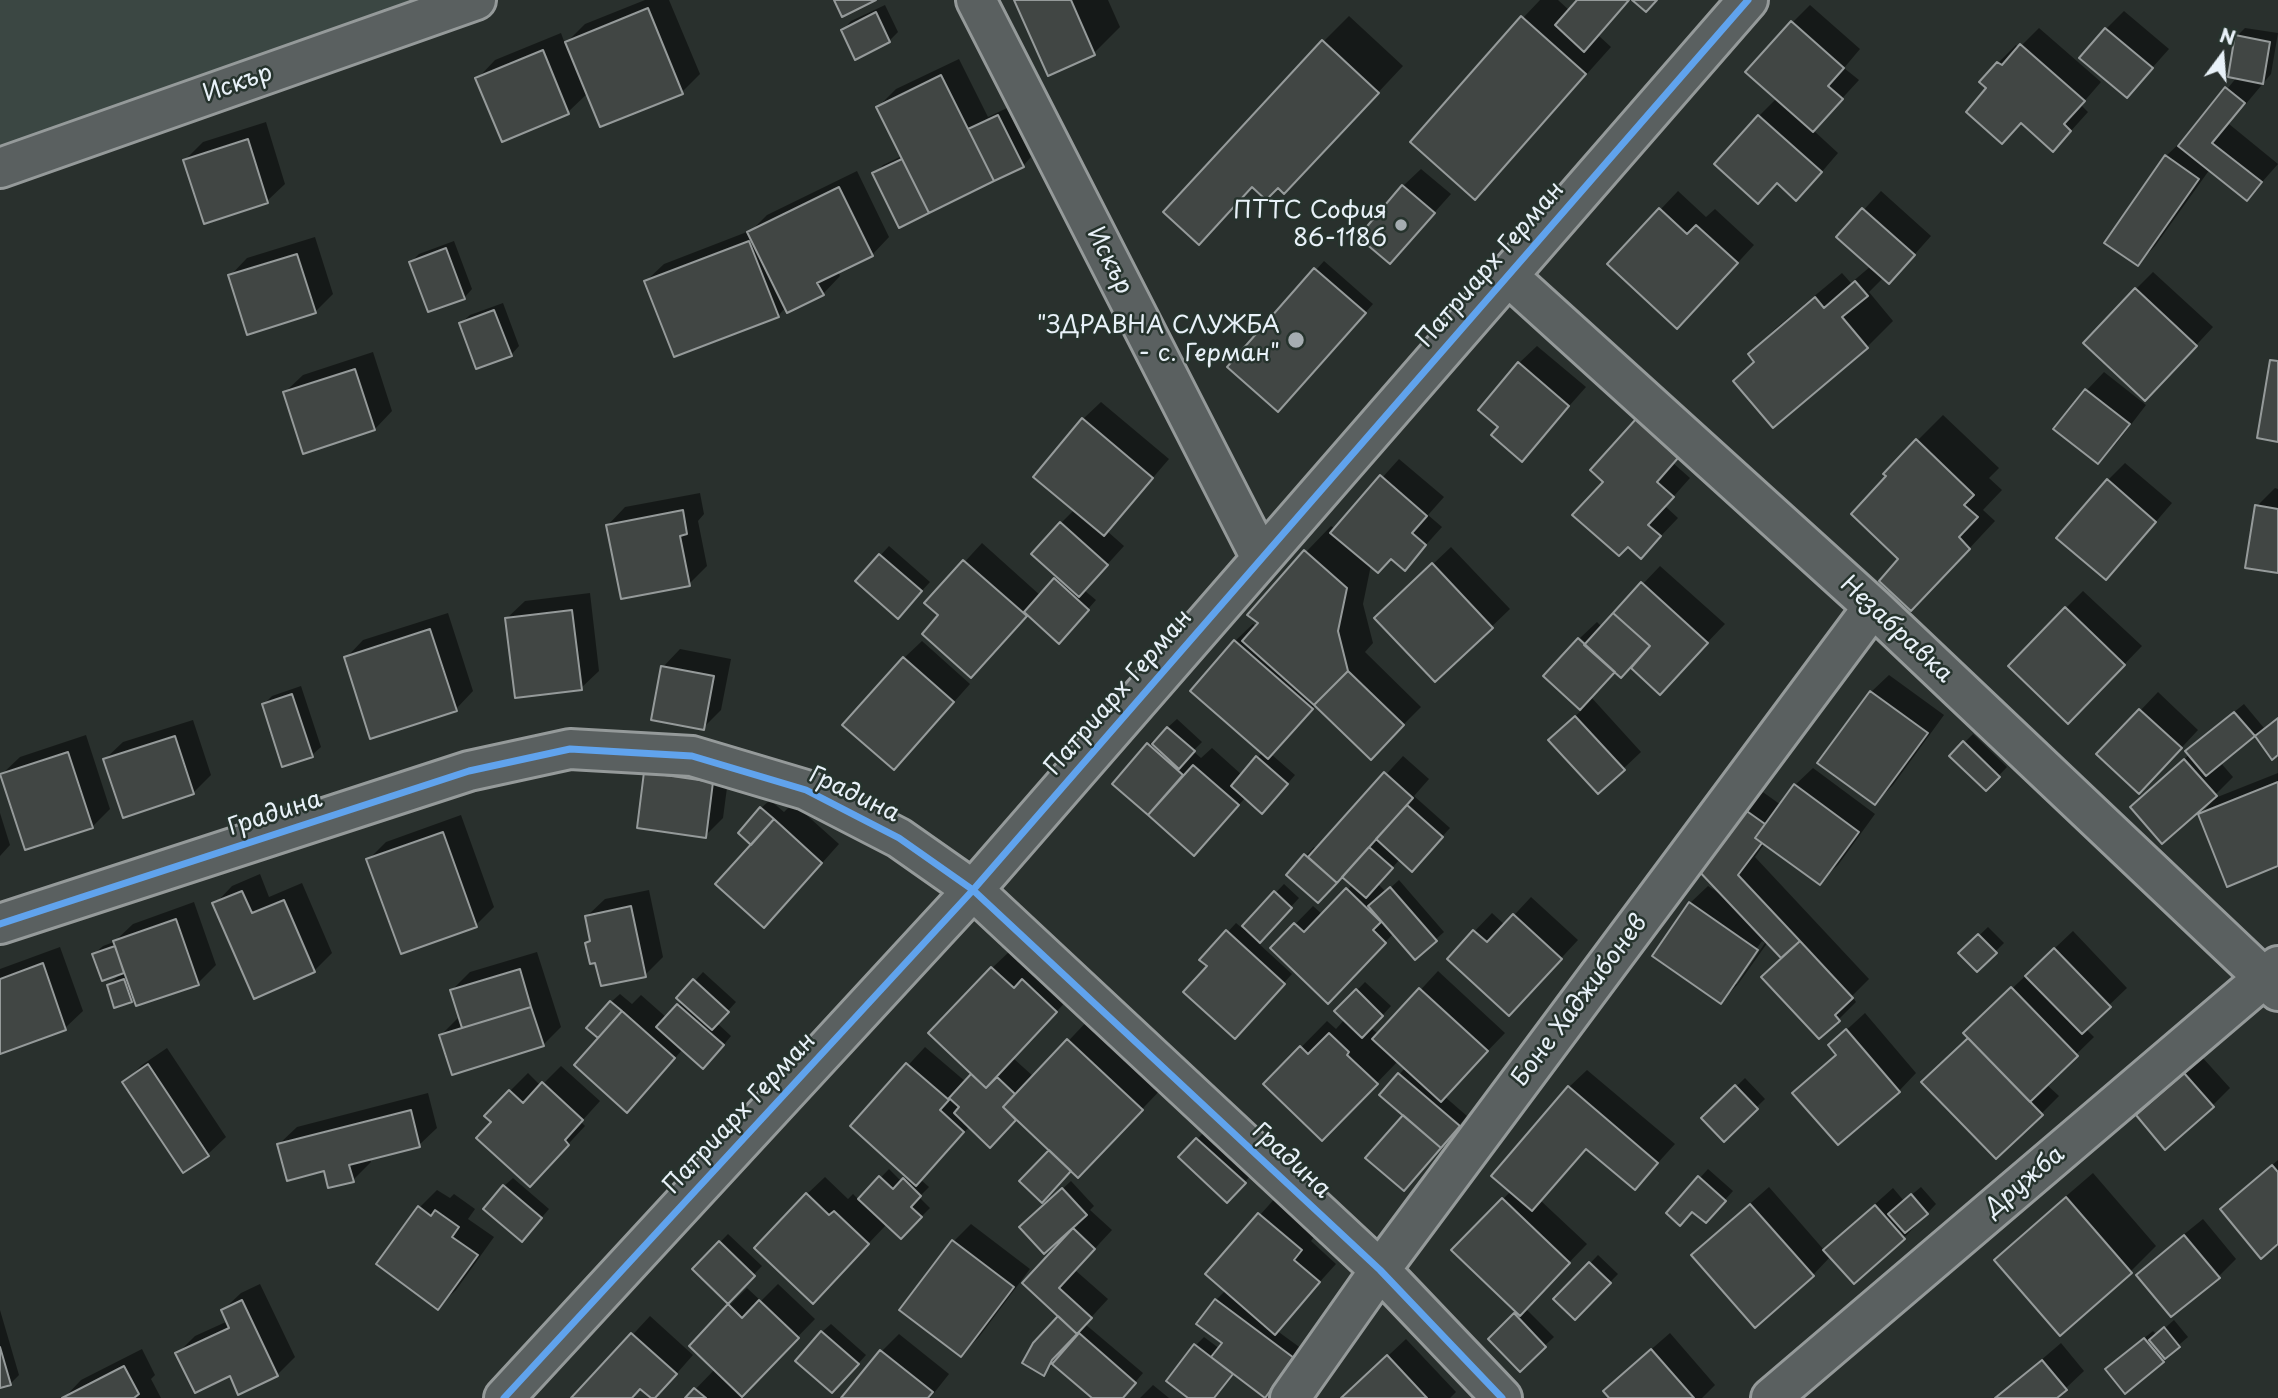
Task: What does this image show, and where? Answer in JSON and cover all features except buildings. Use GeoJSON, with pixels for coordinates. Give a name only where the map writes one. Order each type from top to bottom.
{"type":"FeatureCollection","features":[{"type":"Feature","properties":{"kind":"street","name":"Искър"},"geometry":{"type":"LineString","coordinates":[[0,168],[476,0]]}},
{"type":"Feature","properties":{"kind":"street","name":"Искър"},"geometry":{"type":"LineString","coordinates":[[976,0],[1261,558]]}},
{"type":"Feature","properties":{"kind":"street","name":"Патриарх Герман"},"geometry":{"type":"LineString","coordinates":[[504,1398],[973,890],[1748,0]]}},
{"type":"Feature","properties":{"kind":"street","name":"Незабравка"},"geometry":{"type":"LineString","coordinates":[[1508,276],[1873,607],[2273,978]]}},
{"type":"Feature","properties":{"kind":"street","name":"Боне Хаджибонев"},"geometry":{"type":"LineString","coordinates":[[1290,1398],[1380,1270],[1873,607]]}},
{"type":"Feature","properties":{"kind":"street","name":"Градина"},"geometry":{"type":"LineString","coordinates":[[0,924],[469,771],[570,750],[692,755],[806,790],[899,838],[973,890],[1380,1270],[1502,1398]]}},
{"type":"Feature","properties":{"kind":"street","name":"Дружба"},"geometry":{"type":"LineString","coordinates":[[1771,1398],[2273,978]]}},
{"type":"Feature","properties":{"kind":"shaded area"},"geometry":{"type":"Polygon","coordinates":[[[0,0],[476,0],[0,168],[0,0]]]}},
{"type":"Feature","properties":{"kind":"cycle path"},"geometry":{"type":"LineString","coordinates":[[504,1398],[973,890],[1748,0]]}},
{"type":"Feature","properties":{"kind":"cycle path"},"geometry":{"type":"LineString","coordinates":[[0,924],[469,771],[570,749],[692,756],[806,790],[899,838],[973,890],[1380,1270],[1502,1398]]}},
{"type":"Feature","properties":{"kind":"place","name":"ПТТС София 86-1186"},"geometry":{"type":"Point","coordinates":[1401,225]}},
{"type":"Feature","properties":{"kind":"place","name":"\"ЗДРАВНА СЛУЖБА - с. Герман\""},"geometry":{"type":"Point","coordinates":[1296,340]}}]}
